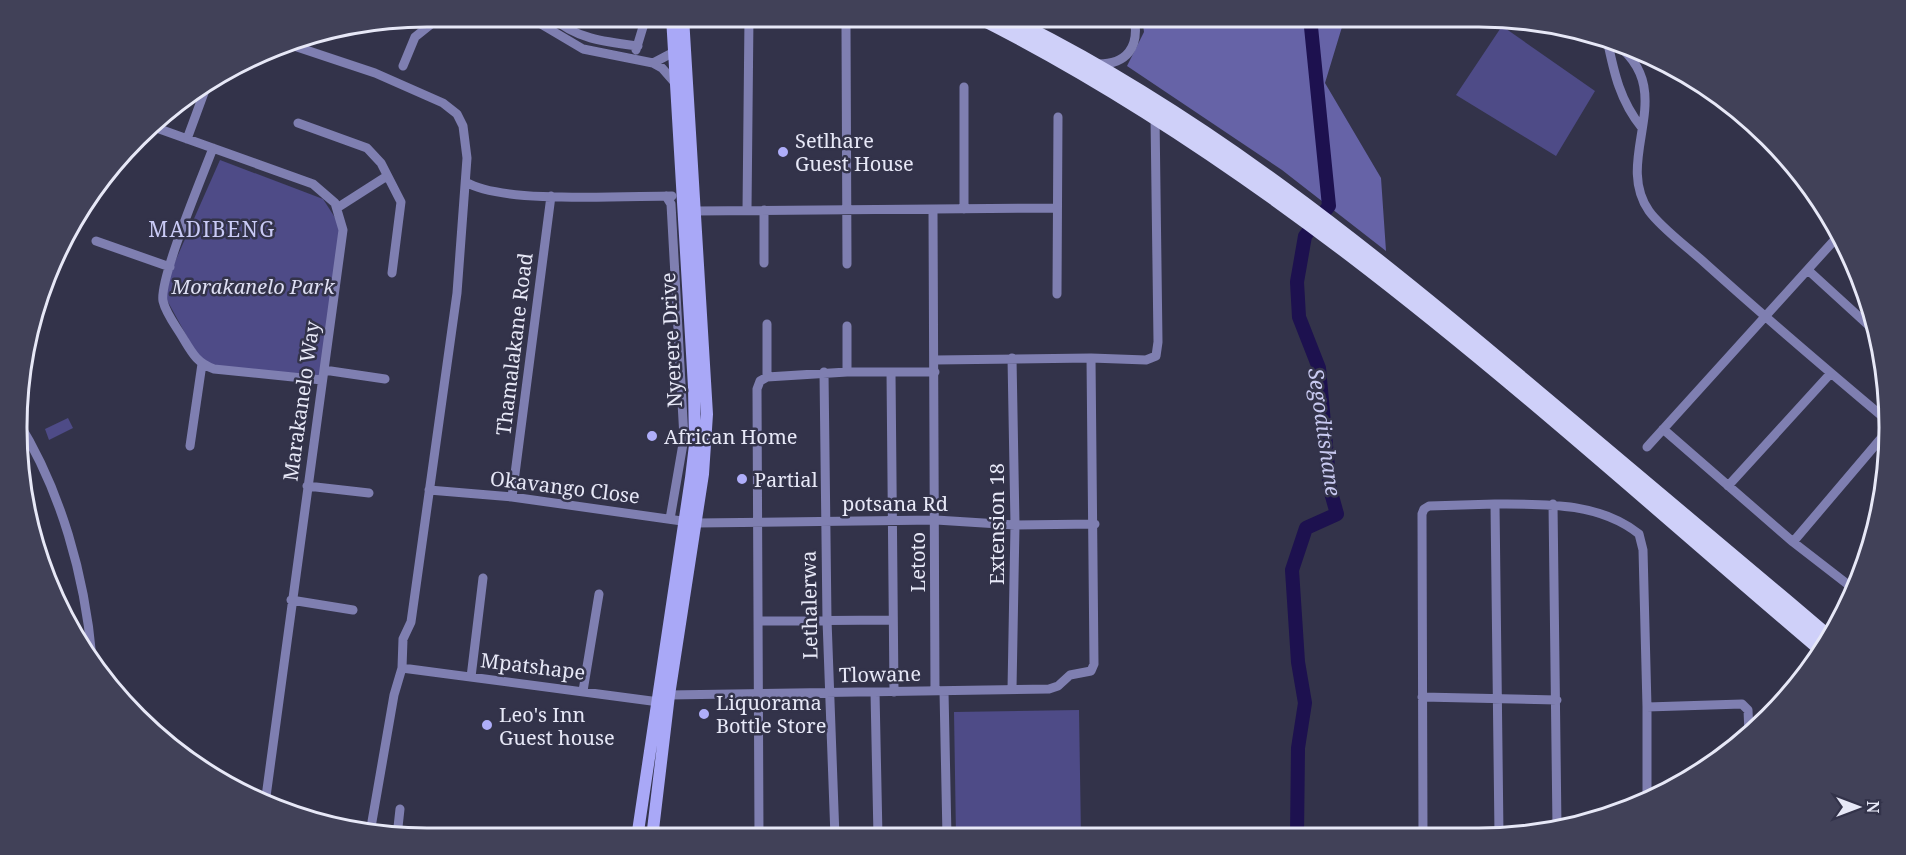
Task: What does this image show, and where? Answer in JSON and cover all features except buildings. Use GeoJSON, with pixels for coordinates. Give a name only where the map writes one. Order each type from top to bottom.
{"type":"FeatureCollection","features":[{"type":"Feature","properties":{"kind":"main road","name":"Nyerere Drive"},"geometry":{"type":"LineString","coordinates":[[673,27],[695,418],[691,522]]}},
{"type":"Feature","properties":{"kind":"main road","name":"Nyerere Drive"},"geometry":{"type":"LineString","coordinates":[[639,828],[664,698],[707,414],[683,27]]}},
{"type":"Feature","properties":{"kind":"main road"},"geometry":{"type":"LineString","coordinates":[[1000,27],[1103,83],[1314,217]]}},
{"type":"Feature","properties":{"kind":"main road"},"geometry":{"type":"LineString","coordinates":[[1023,27],[1094,64],[1179,118],[1314,217],[1822,632]]}},
{"type":"Feature","properties":{"kind":"main road"},"geometry":{"type":"LineString","coordinates":[[1367,259],[1427,314],[1815,644]]}},
{"type":"Feature","properties":{"kind":"main road","name":"Nyerere Drive"},"geometry":{"type":"LineString","coordinates":[[653,828],[664,698]]}},
{"type":"Feature","properties":{"kind":"street"},"geometry":{"type":"LineString","coordinates":[[403,66],[415,37],[427,27]]}},
{"type":"Feature","properties":{"kind":"street"},"geometry":{"type":"LineString","coordinates":[[547,27],[584,49],[653,63],[662,68],[676,84]]}},
{"type":"Feature","properties":{"kind":"street"},"geometry":{"type":"LineString","coordinates":[[564,27],[595,41],[638,46]]}},
{"type":"Feature","properties":{"kind":"street"},"geometry":{"type":"LineString","coordinates":[[632,60],[643,27]]}},
{"type":"Feature","properties":{"kind":"street"},"geometry":{"type":"LineString","coordinates":[[747,210],[749,27]]}},
{"type":"Feature","properties":{"kind":"street"},"geometry":{"type":"LineString","coordinates":[[1094,64],[1116,63],[1126,57],[1134,38],[1134,27]]}},
{"type":"Feature","properties":{"kind":"street"},"geometry":{"type":"LineString","coordinates":[[846,28],[847,264]]}},
{"type":"Feature","properties":{"kind":"street"},"geometry":{"type":"LineString","coordinates":[[305,46],[375,73],[443,103],[457,114],[465,137],[466,182],[457,293],[411,622],[403,639],[400,653],[402,668],[394,695],[372,824]]}},
{"type":"Feature","properties":{"kind":"street"},"geometry":{"type":"LineString","coordinates":[[1610,49],[1615,78],[1622,98],[1642,128]]}},
{"type":"Feature","properties":{"kind":"street"},"geometry":{"type":"LineString","coordinates":[[653,63],[674,52]]}},
{"type":"Feature","properties":{"kind":"street"},"geometry":{"type":"LineString","coordinates":[[1629,56],[1640,70],[1646,106],[1638,177],[1650,212],[1765,317],[1878,413]]}},
{"type":"Feature","properties":{"kind":"street"},"geometry":{"type":"LineString","coordinates":[[964,87],[964,209]]}},
{"type":"Feature","properties":{"kind":"street"},"geometry":{"type":"LineString","coordinates":[[187,139],[203,96]]}},
{"type":"Feature","properties":{"kind":"street"},"geometry":{"type":"LineString","coordinates":[[935,360],[1091,358],[1146,360],[1156,356],[1158,351],[1155,116]]}},
{"type":"Feature","properties":{"kind":"street"},"geometry":{"type":"LineString","coordinates":[[1057,294],[1058,117]]}},
{"type":"Feature","properties":{"kind":"street"},"geometry":{"type":"LineString","coordinates":[[298,123],[367,148],[381,164],[401,202],[392,273]]}},
{"type":"Feature","properties":{"kind":"street"},"geometry":{"type":"LineString","coordinates":[[160,129],[313,184],[324,192],[337,208],[387,176]]}},
{"type":"Feature","properties":{"kind":"street"},"geometry":{"type":"LineString","coordinates":[[213,148],[162,291],[166,310],[202,364],[214,369],[322,380]]}},
{"type":"Feature","properties":{"kind":"street"},"geometry":{"type":"LineString","coordinates":[[466,182],[475,188],[487,190],[551,196],[683,196]]}},
{"type":"Feature","properties":{"kind":"street","name":"Thamalakane Road"},"geometry":{"type":"LineString","coordinates":[[512,497],[551,196]]}},
{"type":"Feature","properties":{"kind":"street"},"geometry":{"type":"LineString","coordinates":[[666,196],[671,204],[684,438],[670,519]]}},
{"type":"Feature","properties":{"kind":"street","name":"Marakanelo Way"},"geometry":{"type":"LineString","coordinates":[[266,794],[341,247],[343,230],[337,208]]}},
{"type":"Feature","properties":{"kind":"street"},"geometry":{"type":"LineString","coordinates":[[694,211],[1057,208]]}},
{"type":"Feature","properties":{"kind":"street"},"geometry":{"type":"LineString","coordinates":[[764,210],[764,263]]}},
{"type":"Feature","properties":{"kind":"street","name":"Letoto"},"geometry":{"type":"LineString","coordinates":[[933,210],[936,520],[940,691],[947,828]]}},
{"type":"Feature","properties":{"kind":"street"},"geometry":{"type":"LineString","coordinates":[[96,241],[170,267]]}},
{"type":"Feature","properties":{"kind":"street"},"geometry":{"type":"LineString","coordinates":[[1647,447],[1833,242]]}},
{"type":"Feature","properties":{"kind":"street"},"geometry":{"type":"LineString","coordinates":[[1809,271],[1864,321]]}},
{"type":"Feature","properties":{"kind":"street"},"geometry":{"type":"LineString","coordinates":[[767,324],[767,377]]}},
{"type":"Feature","properties":{"kind":"street"},"geometry":{"type":"LineString","coordinates":[[847,326],[847,372]]}},
{"type":"Feature","properties":{"kind":"street","name":"Extension 18"},"geometry":{"type":"LineString","coordinates":[[1012,358],[1016,525],[1012,689]]}},
{"type":"Feature","properties":{"kind":"street"},"geometry":{"type":"LineString","coordinates":[[1091,358],[1095,524]]}},
{"type":"Feature","properties":{"kind":"street"},"geometry":{"type":"LineString","coordinates":[[190,446],[202,364]]}},
{"type":"Feature","properties":{"kind":"street"},"geometry":{"type":"LineString","coordinates":[[324,370],[385,379]]}},
{"type":"Feature","properties":{"kind":"street"},"geometry":{"type":"LineString","coordinates":[[759,828],[757,389],[760,381],[767,377],[824,372],[935,372]]}},
{"type":"Feature","properties":{"kind":"street","name":"Lethalerwa"},"geometry":{"type":"LineString","coordinates":[[824,372],[827,620],[835,828]]}},
{"type":"Feature","properties":{"kind":"street"},"geometry":{"type":"LineString","coordinates":[[891,372],[894,692]]}},
{"type":"Feature","properties":{"kind":"street"},"geometry":{"type":"LineString","coordinates":[[1728,486],[1831,373]]}},
{"type":"Feature","properties":{"kind":"street"},"geometry":{"type":"LineString","coordinates":[[1663,429],[1793,542],[1848,584]]}},
{"type":"Feature","properties":{"kind":"street"},"geometry":{"type":"LineString","coordinates":[[27,440],[62,518],[80,577],[90,643]]}},
{"type":"Feature","properties":{"kind":"street"},"geometry":{"type":"LineString","coordinates":[[1793,542],[1878,441]]}},
{"type":"Feature","properties":{"kind":"street"},"geometry":{"type":"LineString","coordinates":[[307,486],[369,493]]}},
{"type":"Feature","properties":{"kind":"street","name":"Okavango Close"},"geometry":{"type":"LineString","coordinates":[[429,490],[512,497],[691,522]]}},
{"type":"Feature","properties":{"kind":"street"},"geometry":{"type":"LineString","coordinates":[[1495,504],[1498,827]]}},
{"type":"Feature","properties":{"kind":"street"},"geometry":{"type":"LineString","coordinates":[[1553,504],[1557,820]]}},
{"type":"Feature","properties":{"kind":"street"},"geometry":{"type":"LineString","coordinates":[[1423,828],[1422,514],[1424,508],[1429,506],[1553,504],[1615,518],[1639,534],[1643,550],[1647,791]]}},
{"type":"Feature","properties":{"kind":"street","name":"potsana Rd"},"geometry":{"type":"LineString","coordinates":[[691,522],[936,520],[1016,525],[1095,524]]}},
{"type":"Feature","properties":{"kind":"street","name":"Tlowane"},"geometry":{"type":"LineString","coordinates":[[664,698],[1054,688],[1070,675],[1087,674],[1094,664],[1095,524]]}},
{"type":"Feature","properties":{"kind":"street"},"geometry":{"type":"LineString","coordinates":[[471,677],[483,578]]}},
{"type":"Feature","properties":{"kind":"street"},"geometry":{"type":"LineString","coordinates":[[583,690],[599,594]]}},
{"type":"Feature","properties":{"kind":"street"},"geometry":{"type":"LineString","coordinates":[[291,600],[353,610]]}},
{"type":"Feature","properties":{"kind":"street"},"geometry":{"type":"LineString","coordinates":[[758,621],[892,620]]}},
{"type":"Feature","properties":{"kind":"street","name":"Mpatshape"},"geometry":{"type":"LineString","coordinates":[[402,668],[664,698]]}},
{"type":"Feature","properties":{"kind":"street"},"geometry":{"type":"LineString","coordinates":[[875,693],[878,828]]}},
{"type":"Feature","properties":{"kind":"street"},"geometry":{"type":"LineString","coordinates":[[1422,698],[1557,700]]}},
{"type":"Feature","properties":{"kind":"street"},"geometry":{"type":"LineString","coordinates":[[1647,706],[1742,704],[1748,710],[1749,724]]}},
{"type":"Feature","properties":{"kind":"street"},"geometry":{"type":"LineString","coordinates":[[398,827],[400,809]]}},
{"type":"Feature","properties":{"kind":"green space"},"geometry":{"type":"Polygon","coordinates":[[[1501,28],[1505,28],[1595,91],[1556,156],[1456,95],[1501,28]]]}},
{"type":"Feature","properties":{"kind":"green space","name":"Morakanelo Park"},"geometry":{"type":"Polygon","coordinates":[[[220,160],[323,199],[343,230],[322,380],[202,364],[162,291],[220,160]]]}},
{"type":"Feature","properties":{"kind":"green space"},"geometry":{"type":"Polygon","coordinates":[[[68,418],[73,428],[49,440],[45,429],[68,418]]]}},
{"type":"Feature","properties":{"kind":"green space"},"geometry":{"type":"Polygon","coordinates":[[[1079,710],[1081,828],[956,828],[954,712],[1079,710]]]}},
{"type":"Feature","properties":{"kind":"shaded area"},"geometry":{"type":"Polygon","coordinates":[[[1143,27],[1342,27],[1325,83],[1381,178],[1386,251],[1282,170],[1127,66],[1144,32],[1143,27]]]}},
{"type":"Feature","properties":{"kind":"waterway","name":"Segoditshane"},"geometry":{"type":"LineString","coordinates":[[1297,828],[1298,748],[1305,703],[1298,662],[1292,570],[1306,528],[1337,514],[1330,489],[1319,368],[1299,317],[1297,282],[1305,236],[1329,206],[1311,27]]}},
{"type":"Feature","properties":{"kind":"place","name":"Setlhare Guest House"},"geometry":{"type":"Point","coordinates":[783,152]}},
{"type":"Feature","properties":{"kind":"place","name":"African Home"},"geometry":{"type":"Point","coordinates":[652,436]}},
{"type":"Feature","properties":{"kind":"place","name":"Partial"},"geometry":{"type":"Point","coordinates":[742,479]}},
{"type":"Feature","properties":{"kind":"place","name":"Liquorama Bottle Store"},"geometry":{"type":"Point","coordinates":[704,714]}},
{"type":"Feature","properties":{"kind":"place","name":"Leo's Inn Guest house"},"geometry":{"type":"Point","coordinates":[487,725]}},
{"type":"Feature","properties":{"kind":"district","name":"MADIBENG"},"geometry":{"type":"Point","coordinates":[212,229]}}]}
